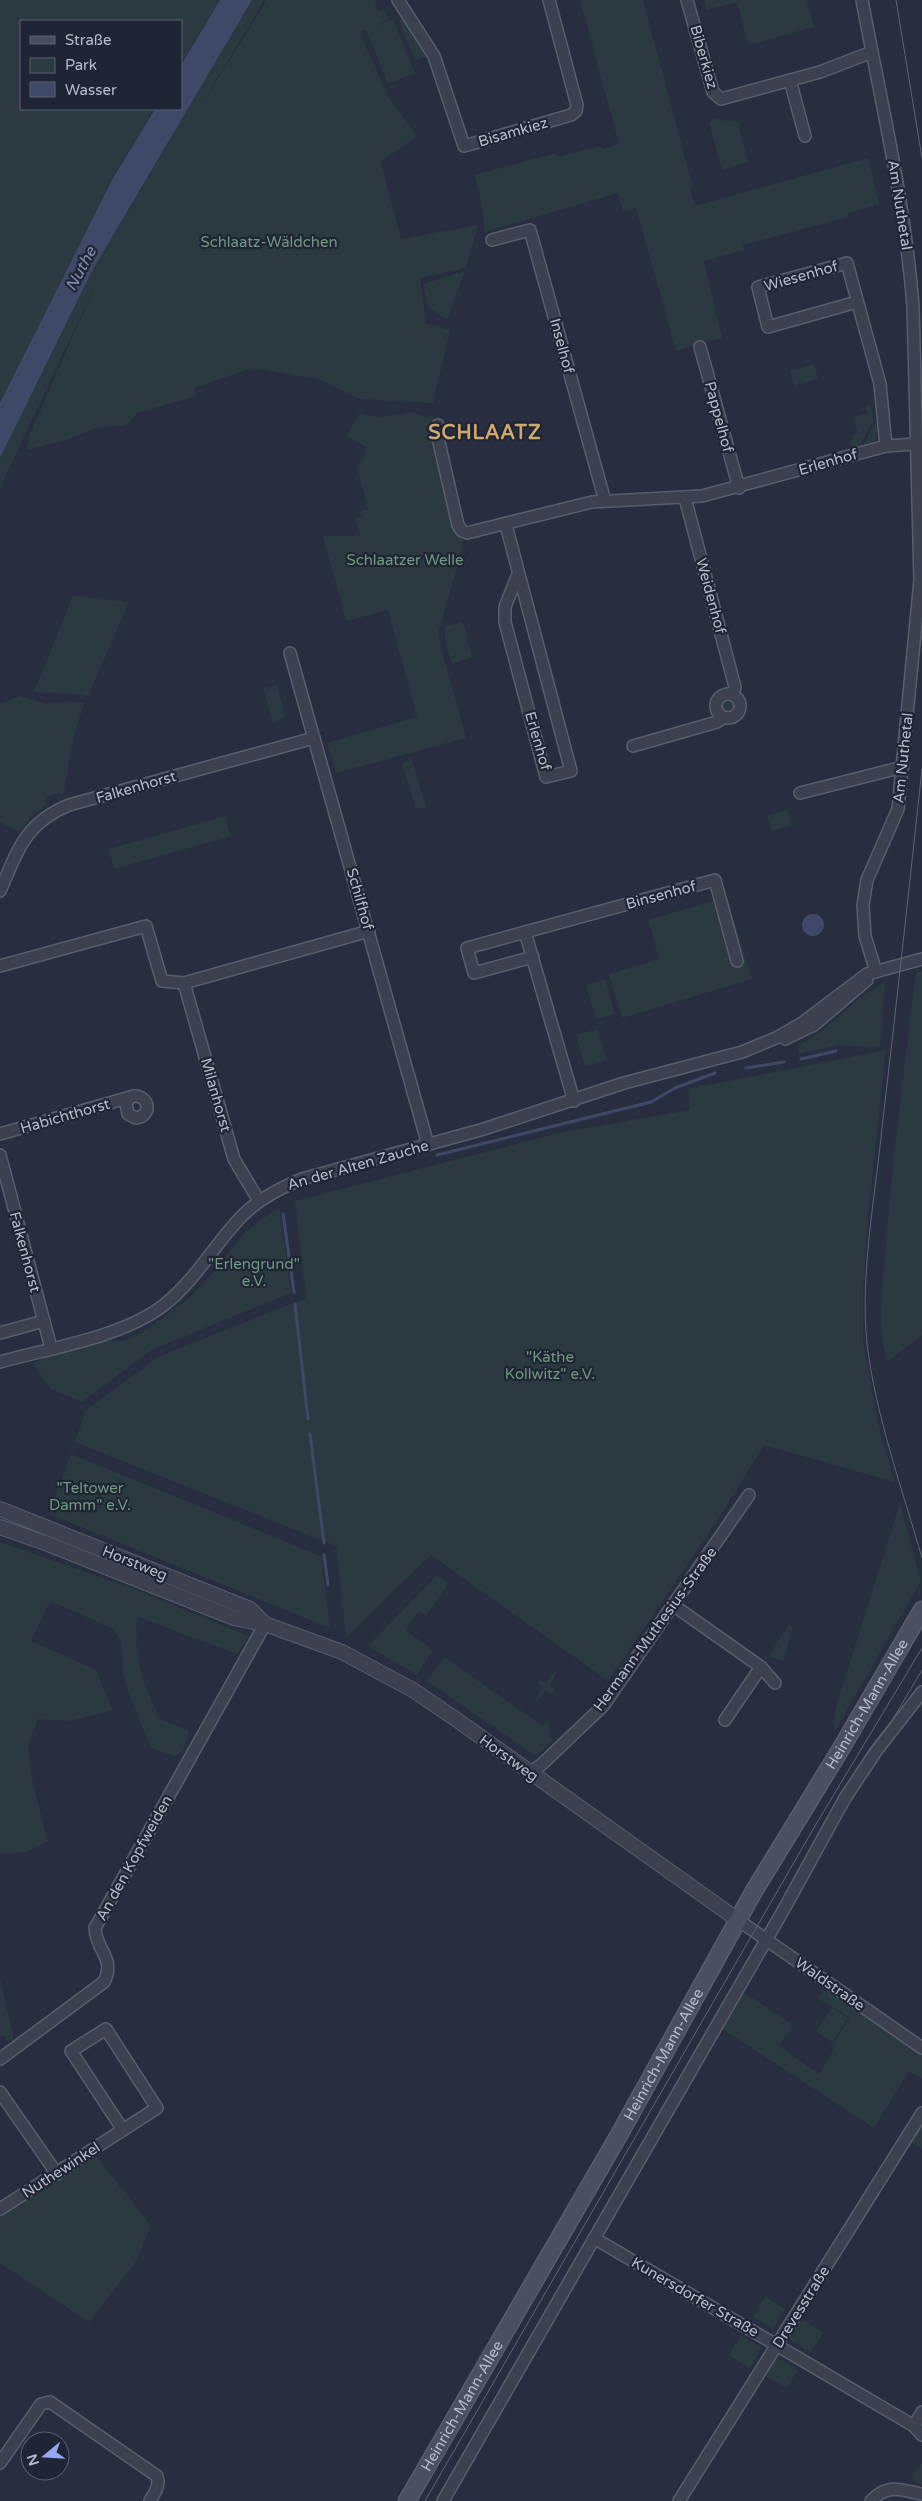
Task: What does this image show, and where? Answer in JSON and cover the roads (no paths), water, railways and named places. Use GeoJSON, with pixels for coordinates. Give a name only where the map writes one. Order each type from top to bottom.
{"type":"FeatureCollection","features":[{"type":"Feature","properties":{"kind":"main road","name":"Heinrich-Mann-Allee"},"geometry":{"type":"LineString","coordinates":[[407,2501],[614,2144],[738,1920],[922,1610]]}},
{"type":"Feature","properties":{"kind":"street","name":"Bisamkiez"},"geometry":{"type":"LineString","coordinates":[[398,0],[434,56],[464,146],[571,115],[576,110],[577,105],[549,0]]}},
{"type":"Feature","properties":{"kind":"street","name":"Biberkiez"},"geometry":{"type":"LineString","coordinates":[[687,0],[711,87],[716,97],[726,98],[820,72],[872,52]]}},
{"type":"Feature","properties":{"kind":"street","name":"Am Nuthetal"},"geometry":{"type":"LineString","coordinates":[[862,0],[898,182],[910,265],[913,306],[920,580],[898,809],[870,874],[863,905],[865,936],[876,972]]}},
{"type":"Feature","properties":{"kind":"street"},"geometry":{"type":"LineString","coordinates":[[790,80],[805,136]]}},
{"type":"Feature","properties":{"kind":"street","name":"Inselhof"},"geometry":{"type":"LineString","coordinates":[[492,240],[530,230],[605,501]]}},
{"type":"Feature","properties":{"kind":"street","name":"Wiesenhof"},"geometry":{"type":"LineString","coordinates":[[857,302],[768,327],[758,287],[847,263],[880,384],[886,446]]}},
{"type":"Feature","properties":{"kind":"street","name":"Pappelhof"},"geometry":{"type":"LineString","coordinates":[[700,347],[739,488]]}},
{"type":"Feature","properties":{"kind":"street","name":"Erlenhof"},"geometry":{"type":"LineString","coordinates":[[438,425],[441,448],[462,530],[473,533],[592,502],[685,498],[739,488],[886,446],[916,444]]}},
{"type":"Feature","properties":{"kind":"street","name":"Weidenhof"},"geometry":{"type":"LineString","coordinates":[[633,746],[717,722],[739,713],[740,702],[733,694],[736,687],[685,498]]}},
{"type":"Feature","properties":{"kind":"street","name":"Erlenhof"},"geometry":{"type":"LineString","coordinates":[[506,525],[571,771],[546,777],[505,622],[505,608],[518,574]]}},
{"type":"Feature","properties":{"kind":"street","name":"Schilfhof"},"geometry":{"type":"LineString","coordinates":[[290,652],[428,1145]]}},
{"type":"Feature","properties":{"kind":"street"},"geometry":{"type":"LineString","coordinates":[[723,718],[716,711],[718,699],[727,693],[733,694]]}},
{"type":"Feature","properties":{"kind":"street","name":"Falkenhorst"},"geometry":{"type":"LineString","coordinates":[[0,891],[24,839],[35,825],[50,813],[69,805],[314,738]]}},
{"type":"Feature","properties":{"kind":"street"},"geometry":{"type":"LineString","coordinates":[[800,793],[903,767]]}},
{"type":"Feature","properties":{"kind":"street","name":"Binsenhof"},"geometry":{"type":"LineString","coordinates":[[533,957],[474,973],[467,948],[715,880],[737,961]]}},
{"type":"Feature","properties":{"kind":"street"},"geometry":{"type":"LineString","coordinates":[[0,966],[146,926],[162,981],[184,983],[369,930]]}},
{"type":"Feature","properties":{"kind":"street"},"geometry":{"type":"LineString","coordinates":[[526,932],[574,1101]]}},
{"type":"Feature","properties":{"kind":"street","name":"An der Alten Zauche"},"geometry":{"type":"LineString","coordinates":[[0,1362],[124,1328],[148,1317],[184,1288],[229,1230],[259,1201],[302,1178],[428,1145],[574,1101],[624,1083],[742,1052],[762,1044],[802,1023],[866,974],[900,963],[922,959]]}},
{"type":"Feature","properties":{"kind":"street","name":"Milanhorst"},"geometry":{"type":"LineString","coordinates":[[184,983],[234,1159],[259,1201]]}},
{"type":"Feature","properties":{"kind":"street","name":"Habichthorst"},"geometry":{"type":"LineString","coordinates":[[0,1134],[130,1098]]}},
{"type":"Feature","properties":{"kind":"street","name":"Falkenhorst"},"geometry":{"type":"LineString","coordinates":[[0,1155],[51,1348]]}},
{"type":"Feature","properties":{"kind":"street"},"geometry":{"type":"LineString","coordinates":[[0,1333],[44,1321]]}},
{"type":"Feature","properties":{"kind":"street","name":"Hermann-Muthesius-Straße"},"geometry":{"type":"LineString","coordinates":[[528,1773],[541,1765],[603,1706],[749,1496]]}},
{"type":"Feature","properties":{"kind":"street","name":"Horstweg"},"geometry":{"type":"LineString","coordinates":[[0,1509],[250,1610],[265,1624]]}},
{"type":"Feature","properties":{"kind":"street","name":"Horstweg"},"geometry":{"type":"LineString","coordinates":[[0,1527],[48,1544],[239,1620],[265,1624],[342,1652],[381,1671],[413,1690],[738,1920]]}},
{"type":"Feature","properties":{"kind":"street"},"geometry":{"type":"LineString","coordinates":[[673,1605],[761,1667],[776,1683]]}},
{"type":"Feature","properties":{"kind":"street","name":"An den Kopfweiden"},"geometry":{"type":"LineString","coordinates":[[0,2059],[104,1982],[109,1972],[108,1961],[96,1938],[95,1928],[265,1624]]}},
{"type":"Feature","properties":{"kind":"street"},"geometry":{"type":"LineString","coordinates":[[725,1720],[761,1667]]}},
{"type":"Feature","properties":{"kind":"street","name":"Heinrich-Mann-Allee"},"geometry":{"type":"LineString","coordinates":[[443,2501],[766,1940],[845,1798],[877,1750],[922,1692]]}},
{"type":"Feature","properties":{"kind":"street","name":"Waldstraße"},"geometry":{"type":"LineString","coordinates":[[738,1920],[922,2048]]}},
{"type":"Feature","properties":{"kind":"street","name":"Nuthewinkel"},"geometry":{"type":"LineString","coordinates":[[0,2210],[157,2108],[106,2029],[71,2051],[123,2130]]}},
{"type":"Feature","properties":{"kind":"street"},"geometry":{"type":"LineString","coordinates":[[0,2092],[57,2174]]}},
{"type":"Feature","properties":{"kind":"street","name":"Drevesstraße"},"geometry":{"type":"LineString","coordinates":[[679,2501],[778,2346],[922,2113]]}},
{"type":"Feature","properties":{"kind":"street","name":"Kunersdorfer Straße"},"geometry":{"type":"LineString","coordinates":[[594,2238],[918,2431]]}},
{"type":"Feature","properties":{"kind":"street"},"geometry":{"type":"LineString","coordinates":[[0,2463],[41,2404],[50,2402],[156,2476],[158,2488],[150,2501]]}},
{"type":"Feature","properties":{"kind":"street"},"geometry":{"type":"LineString","coordinates":[[918,2431],[922,2412]]}},
{"type":"Feature","properties":{"kind":"street"},"geometry":{"type":"LineString","coordinates":[[871,2501],[885,2491],[898,2488],[922,2494]]}},
{"type":"Feature","properties":{"kind":"water","name":"Nuthe"},"geometry":{"type":"Polygon","coordinates":[[[220,0],[252,0],[92,271],[0,458],[0,403],[113,178],[154,110],[182,110],[182,63],[220,0]]]}},
{"type":"Feature","properties":{"kind":"water"},"geometry":{"type":"Polygon","coordinates":[[[813,914],[821,917],[824,925],[821,933],[813,936],[805,933],[802,925],[805,917],[813,914]]]}},
{"type":"Feature","properties":{"kind":"waterway"},"geometry":{"type":"LineString","coordinates":[[801,1059],[836,1051]]}},
{"type":"Feature","properties":{"kind":"waterway"},"geometry":{"type":"LineString","coordinates":[[746,1068],[784,1062]]}},
{"type":"Feature","properties":{"kind":"waterway"},"geometry":{"type":"LineString","coordinates":[[437,1155],[651,1102],[675,1088],[715,1073]]}},
{"type":"Feature","properties":{"kind":"waterway"},"geometry":{"type":"LineString","coordinates":[[283,1214],[294,1292]]}},
{"type":"Feature","properties":{"kind":"waterway"},"geometry":{"type":"LineString","coordinates":[[295,1304],[308,1419]]}},
{"type":"Feature","properties":{"kind":"waterway"},"geometry":{"type":"LineString","coordinates":[[310,1434],[324,1543]]}},
{"type":"Feature","properties":{"kind":"waterway"},"geometry":{"type":"LineString","coordinates":[[324,1555],[328,1585]]}},
{"type":"Feature","properties":{"kind":"tram line"},"geometry":{"type":"LineString","coordinates":[[896,0],[922,158]]}},
{"type":"Feature","properties":{"kind":"tram line"},"geometry":{"type":"LineString","coordinates":[[922,769],[869,1236],[865,1290],[865,1317],[871,1371],[890,1452],[922,1558]]}},
{"type":"Feature","properties":{"kind":"tram line"},"geometry":{"type":"LineString","coordinates":[[425,2501],[815,1826],[922,1648]]}},
{"type":"Feature","properties":{"kind":"tram line"},"geometry":{"type":"LineString","coordinates":[[866,1755],[890,1724],[922,1670]]}},
{"type":"Feature","properties":{"kind":"district","name":"SCHLAATZ"},"geometry":{"type":"Point","coordinates":[485,433]}},
{"type":"Feature","properties":{"kind":"park label","name":"Schlaatz-Wäldchen"},"geometry":{"type":"Point","coordinates":[269,242]}},
{"type":"Feature","properties":{"kind":"park label","name":"Schlaatzer Welle"},"geometry":{"type":"Point","coordinates":[405,560]}},
{"type":"Feature","properties":{"kind":"park label","name":"\"Erlengrund\" e.V."},"geometry":{"type":"Point","coordinates":[254,1272]}},
{"type":"Feature","properties":{"kind":"park label","name":"\"Käthe Kollwitz\" e.V."},"geometry":{"type":"Point","coordinates":[550,1366]}},
{"type":"Feature","properties":{"kind":"park label","name":"\"Teltower Damm\" e.V."},"geometry":{"type":"Point","coordinates":[90,1496]}}]}
